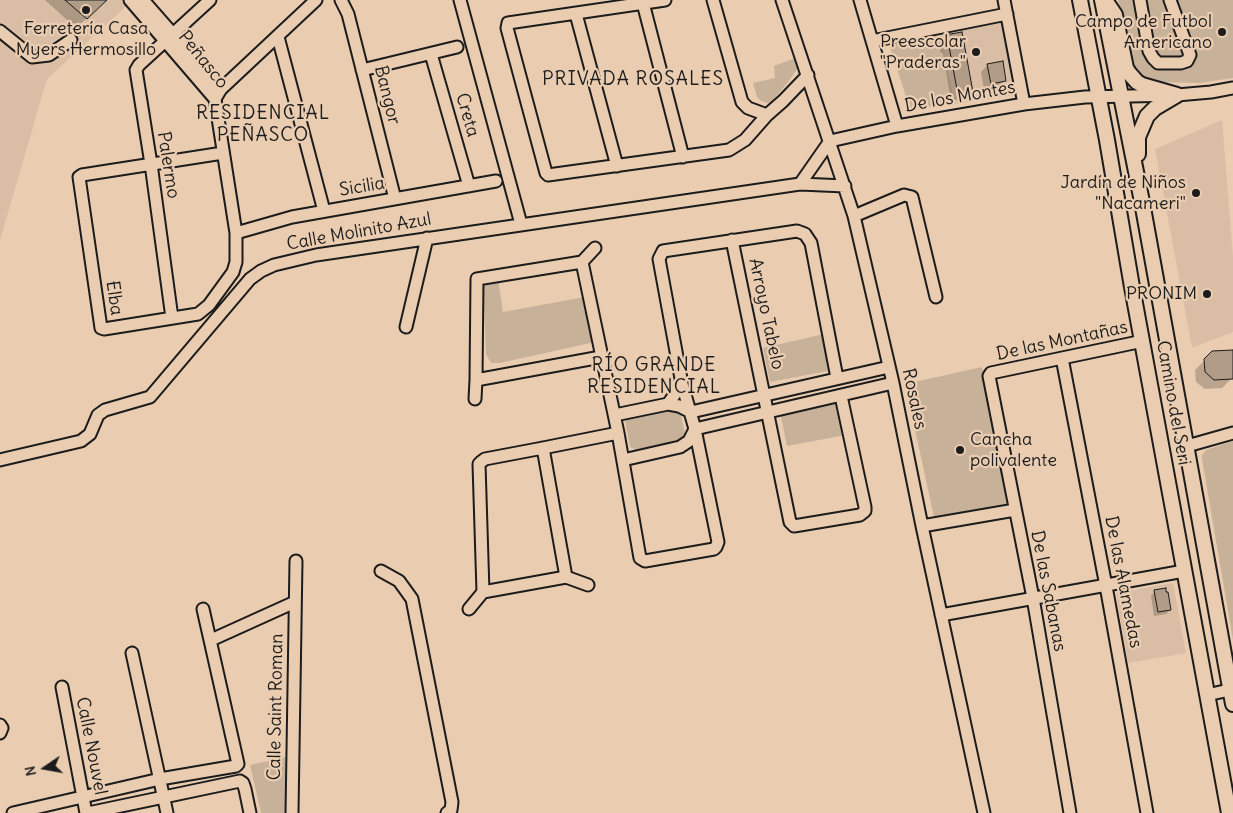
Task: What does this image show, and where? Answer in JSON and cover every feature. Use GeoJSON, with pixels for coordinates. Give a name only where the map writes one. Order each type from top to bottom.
{"type":"FeatureCollection","features":[{"type":"Feature","properties":{"kind":"main road","name":"Camino del Seri"},"geometry":{"type":"LineString","coordinates":[[1080,0],[1229,813]]}},
{"type":"Feature","properties":{"kind":"main road","name":"Camino del Seri"},"geometry":{"type":"LineString","coordinates":[[1104,0],[1120,95],[1142,202],[1232,689],[1233,704]]}},
{"type":"Feature","properties":{"kind":"main road"},"geometry":{"type":"LineString","coordinates":[[1104,0],[1115,15],[1128,73],[1142,85],[1177,95]]}},
{"type":"Feature","properties":{"kind":"main road"},"geometry":{"type":"LineString","coordinates":[[1142,202],[1142,182],[1137,148],[1140,129],[1147,116],[1155,108],[1177,95]]}},
{"type":"Feature","properties":{"kind":"street"},"geometry":{"type":"LineString","coordinates":[[169,38],[210,0]]}},
{"type":"Feature","properties":{"kind":"street"},"geometry":{"type":"LineString","coordinates":[[218,94],[316,0]]}},
{"type":"Feature","properties":{"kind":"street","name":"Bangor"},"geometry":{"type":"LineString","coordinates":[[341,0],[348,14],[395,199]]}},
{"type":"Feature","properties":{"kind":"street"},"geometry":{"type":"LineString","coordinates":[[460,0],[521,224]]}},
{"type":"Feature","properties":{"kind":"street"},"geometry":{"type":"LineString","coordinates":[[665,0],[510,22],[507,25],[546,174],[552,176],[729,150],[745,140],[766,115],[783,101],[808,75]]}},
{"type":"Feature","properties":{"kind":"street"},"geometry":{"type":"LineString","coordinates":[[713,0],[742,102],[748,108],[766,115]]}},
{"type":"Feature","properties":{"kind":"street","name":"Rosales"},"geometry":{"type":"LineString","coordinates":[[782,0],[854,216],[893,383],[984,813]]}},
{"type":"Feature","properties":{"kind":"street"},"geometry":{"type":"LineString","coordinates":[[860,0],[897,126]]}},
{"type":"Feature","properties":{"kind":"street"},"geometry":{"type":"LineString","coordinates":[[1004,0],[1024,104]]}},
{"type":"Feature","properties":{"kind":"street"},"geometry":{"type":"LineString","coordinates":[[1140,0],[1149,51],[1153,58],[1158,63],[1181,63],[1187,61],[1190,55],[1170,0]]}},
{"type":"Feature","properties":{"kind":"street","name":"Peñasco"},"geometry":{"type":"LineString","coordinates":[[139,2],[218,94],[223,153],[236,233],[236,262],[233,272]]}},
{"type":"Feature","properties":{"kind":"street"},"geometry":{"type":"LineString","coordinates":[[643,3],[684,157]]}},
{"type":"Feature","properties":{"kind":"street"},"geometry":{"type":"LineString","coordinates":[[576,14],[617,166]]}},
{"type":"Feature","properties":{"kind":"street"},"geometry":{"type":"LineString","coordinates":[[872,41],[1007,14]]}},
{"type":"Feature","properties":{"kind":"street"},"geometry":{"type":"LineString","coordinates":[[0,31],[32,57],[49,56],[71,40]]}},
{"type":"Feature","properties":{"kind":"street"},"geometry":{"type":"LineString","coordinates":[[278,37],[324,211]]}},
{"type":"Feature","properties":{"kind":"street","name":"Palermo"},"geometry":{"type":"LineString","coordinates":[[169,38],[139,65],[136,70],[152,164],[172,318]]}},
{"type":"Feature","properties":{"kind":"street"},"geometry":{"type":"LineString","coordinates":[[362,70],[457,47]]}},
{"type":"Feature","properties":{"kind":"street","name":"Creta"},"geometry":{"type":"LineString","coordinates":[[431,54],[469,186]]}},
{"type":"Feature","properties":{"kind":"street","name":"De los Montes"},"geometry":{"type":"LineString","coordinates":[[830,141],[897,126],[1024,104],[1098,96],[1177,95],[1233,88]]}},
{"type":"Feature","properties":{"kind":"street"},"geometry":{"type":"LineString","coordinates":[[800,184],[830,141]]}},
{"type":"Feature","properties":{"kind":"street"},"geometry":{"type":"LineString","coordinates":[[152,164],[223,153]]}},
{"type":"Feature","properties":{"kind":"street","name":"Elba"},"geometry":{"type":"LineString","coordinates":[[152,164],[82,175],[79,180],[101,328],[198,314],[209,305],[233,272]]}},
{"type":"Feature","properties":{"kind":"street","name":"Sicilia"},"geometry":{"type":"LineString","coordinates":[[236,233],[278,220],[496,181]]}},
{"type":"Feature","properties":{"kind":"street","name":"Calle Molinito Azul"},"geometry":{"type":"LineString","coordinates":[[0,460],[81,440],[90,434],[98,416],[105,410],[150,397],[250,279],[261,271],[291,260],[427,238],[800,184],[845,186]]}},
{"type":"Feature","properties":{"kind":"street"},"geometry":{"type":"LineString","coordinates":[[854,216],[904,195],[912,197],[936,297]]}},
{"type":"Feature","properties":{"kind":"street"},"geometry":{"type":"LineString","coordinates":[[582,262],[615,415],[641,560],[648,561],[714,549],[718,542],[695,429],[682,384],[660,256],[662,251],[797,231],[805,234],[811,243],[837,378]]}},
{"type":"Feature","properties":{"kind":"street"},"geometry":{"type":"LineString","coordinates":[[406,327],[427,238]]}},
{"type":"Feature","properties":{"kind":"street","name":"Arroyo Tabelo"},"geometry":{"type":"LineString","coordinates":[[732,240],[792,525],[798,526],[863,514],[865,507],[841,396]]}},
{"type":"Feature","properties":{"kind":"street"},"geometry":{"type":"LineString","coordinates":[[475,399],[473,278],[582,262],[595,248]]}},
{"type":"Feature","properties":{"kind":"street","name":"De las Montañas"},"geometry":{"type":"LineString","coordinates":[[989,376],[991,374],[1143,341]]}},
{"type":"Feature","properties":{"kind":"street"},"geometry":{"type":"LineString","coordinates":[[476,380],[602,357]]}},
{"type":"Feature","properties":{"kind":"street","name":"De las Alamedas"},"geometry":{"type":"LineString","coordinates":[[1062,358],[1147,813]]}},
{"type":"Feature","properties":{"kind":"street"},"geometry":{"type":"LineString","coordinates":[[615,415],[668,404],[679,406],[691,412],[889,367]]}},
{"type":"Feature","properties":{"kind":"street","name":"De las Sabanas"},"geometry":{"type":"LineString","coordinates":[[989,376],[1032,598],[1070,813]]}},
{"type":"Feature","properties":{"kind":"street"},"geometry":{"type":"LineString","coordinates":[[695,429],[893,383]]}},
{"type":"Feature","properties":{"kind":"street"},"geometry":{"type":"LineString","coordinates":[[668,404],[682,384]]}},
{"type":"Feature","properties":{"kind":"street"},"geometry":{"type":"LineString","coordinates":[[623,460],[680,448],[689,441],[695,429]]}},
{"type":"Feature","properties":{"kind":"street"},"geometry":{"type":"LineString","coordinates":[[1187,446],[1233,432]]}},
{"type":"Feature","properties":{"kind":"street"},"geometry":{"type":"LineString","coordinates":[[483,592],[479,464],[485,459],[618,433]]}},
{"type":"Feature","properties":{"kind":"street"},"geometry":{"type":"LineString","coordinates":[[543,448],[566,577]]}},
{"type":"Feature","properties":{"kind":"street"},"geometry":{"type":"LineString","coordinates":[[922,526],[1014,510]]}},
{"type":"Feature","properties":{"kind":"street","name":"Calle Saint Roman"},"geometry":{"type":"LineString","coordinates":[[292,813],[296,561]]}},
{"type":"Feature","properties":{"kind":"street"},"geometry":{"type":"LineString","coordinates":[[381,571],[399,581],[412,599],[452,802],[451,810],[447,813]]}},
{"type":"Feature","properties":{"kind":"street"},"geometry":{"type":"LineString","coordinates":[[941,615],[1184,571]]}},
{"type":"Feature","properties":{"kind":"street"},"geometry":{"type":"LineString","coordinates":[[469,609],[483,592],[566,577],[588,585]]}},
{"type":"Feature","properties":{"kind":"street","name":"Calle Saint Roman"},"geometry":{"type":"LineString","coordinates":[[211,640],[295,602]]}},
{"type":"Feature","properties":{"kind":"street"},"geometry":{"type":"LineString","coordinates":[[13,813],[37,810],[83,796],[160,779],[234,767],[238,764],[203,609]]}},
{"type":"Feature","properties":{"kind":"street"},"geometry":{"type":"LineString","coordinates":[[132,653],[167,813]]}},
{"type":"Feature","properties":{"kind":"street","name":"Calle Nouvel"},"geometry":{"type":"LineString","coordinates":[[62,687],[87,813]]}},
{"type":"Feature","properties":{"kind":"street"},"geometry":{"type":"LineString","coordinates":[[1207,694],[1232,689]]}},
{"type":"Feature","properties":{"kind":"street"},"geometry":{"type":"LineString","coordinates":[[0,725],[2,728],[0,733]]}},
{"type":"Feature","properties":{"kind":"street","name":"Calle Saint Roman"},"geometry":{"type":"LineString","coordinates":[[163,796],[240,781],[245,789],[250,813]]}},
{"type":"Feature","properties":{"kind":"street"},"geometry":{"type":"LineString","coordinates":[[87,813],[163,796]]}},
{"type":"Feature","properties":{"kind":"shaded area"},"geometry":{"type":"Polygon","coordinates":[[[0,0],[133,0],[47,79],[0,240],[0,0]]]}},
{"type":"Feature","properties":{"kind":"shaded area"},"geometry":{"type":"Polygon","coordinates":[[[1118,0],[1233,0],[1233,78],[1199,83],[1161,82],[1144,78],[1131,63],[1118,0]]]}},
{"type":"Feature","properties":{"kind":"shaded area","name":"Preescolar \"Praderas\""},"geometry":{"type":"Polygon","coordinates":[[[1002,22],[1017,95],[955,104],[940,34],[1002,22]]]}},
{"type":"Feature","properties":{"kind":"shaded area"},"geometry":{"type":"Polygon","coordinates":[[[940,34],[955,104],[910,109],[889,44],[940,34]]]}},
{"type":"Feature","properties":{"kind":"shaded area"},"geometry":{"type":"Polygon","coordinates":[[[795,58],[798,68],[788,82],[772,101],[768,103],[761,101],[757,97],[753,83],[775,78],[774,66],[795,58]]]}},
{"type":"Feature","properties":{"kind":"shaded area"},"geometry":{"type":"Polygon","coordinates":[[[1222,120],[1233,257],[1233,332],[1192,348],[1155,149],[1222,120]]]}},
{"type":"Feature","properties":{"kind":"shaded area"},"geometry":{"type":"Polygon","coordinates":[[[498,278],[503,312],[585,297],[595,342],[500,363],[491,363],[486,354],[483,281],[498,278]]]}},
{"type":"Feature","properties":{"kind":"shaded area"},"geometry":{"type":"Polygon","coordinates":[[[824,334],[831,366],[828,371],[770,382],[763,348],[824,334]]]}},
{"type":"Feature","properties":{"kind":"shaded area"},"geometry":{"type":"Polygon","coordinates":[[[982,367],[1007,504],[934,517],[905,384],[982,367]]]}},
{"type":"Feature","properties":{"kind":"shaded area"},"geometry":{"type":"Polygon","coordinates":[[[838,399],[846,435],[787,446],[780,412],[838,399]]]}},
{"type":"Feature","properties":{"kind":"shaded area"},"geometry":{"type":"Polygon","coordinates":[[[671,406],[680,412],[685,433],[680,442],[639,451],[630,447],[625,420],[631,415],[671,406]]]}},
{"type":"Feature","properties":{"kind":"shaded area"},"geometry":{"type":"Polygon","coordinates":[[[1233,441],[1233,640],[1202,455],[1206,450],[1233,441]]]}},
{"type":"Feature","properties":{"kind":"shaded area"},"geometry":{"type":"Polygon","coordinates":[[[1173,583],[1186,653],[1128,663],[1116,593],[1173,583]]]}},
{"type":"Feature","properties":{"kind":"shaded area"},"geometry":{"type":"Polygon","coordinates":[[[287,757],[285,813],[261,813],[250,765],[287,757]]]}},
{"type":"Feature","properties":{"kind":"building","name":"Ferretería Casa Myers Hermosillo"},"geometry":{"type":"Polygon","coordinates":[[[65,0],[107,0],[87,19],[65,0]]]}},
{"type":"Feature","properties":{"kind":"building"},"geometry":{"type":"Polygon","coordinates":[[[962,32],[973,92],[958,95],[949,46],[945,35],[962,32]]]}},
{"type":"Feature","properties":{"kind":"building"},"geometry":{"type":"Polygon","coordinates":[[[1003,61],[1006,81],[991,84],[987,64],[1003,61]]]}},
{"type":"Feature","properties":{"kind":"building"},"geometry":{"type":"Polygon","coordinates":[[[1233,350],[1233,379],[1214,380],[1205,372],[1204,359],[1212,351],[1233,350]]]}},
{"type":"Feature","properties":{"kind":"building"},"geometry":{"type":"Polygon","coordinates":[[[1166,588],[1171,610],[1158,612],[1154,590],[1166,588]]]}},
{"type":"Feature","properties":{"kind":"place","name":"Ferretería Casa Myers Hermosillo"},"geometry":{"type":"Point","coordinates":[86,10]}},
{"type":"Feature","properties":{"kind":"place","name":"Campo de Futbol Americano"},"geometry":{"type":"Point","coordinates":[1222,32]}},
{"type":"Feature","properties":{"kind":"place","name":"Preescolar \"Praderas\""},"geometry":{"type":"Point","coordinates":[976,52]}},
{"type":"Feature","properties":{"kind":"place","name":"Jardín de Niños \"Nacameri\""},"geometry":{"type":"Point","coordinates":[1196,193]}},
{"type":"Feature","properties":{"kind":"place","name":"PRONIM"},"geometry":{"type":"Point","coordinates":[1207,294]}},
{"type":"Feature","properties":{"kind":"place","name":"Cancha polivalente"},"geometry":{"type":"Point","coordinates":[960,450]}},
{"type":"Feature","properties":{"kind":"district","name":"PRIVADA ROSALES"},"geometry":{"type":"Point","coordinates":[633,80]}},
{"type":"Feature","properties":{"kind":"district","name":"RESIDENCIAL PEÑASCO"},"geometry":{"type":"Point","coordinates":[263,125]}},
{"type":"Feature","properties":{"kind":"district","name":"RÍO GRANDE RESIDENCIAL"},"geometry":{"type":"Point","coordinates":[654,377]}}]}
